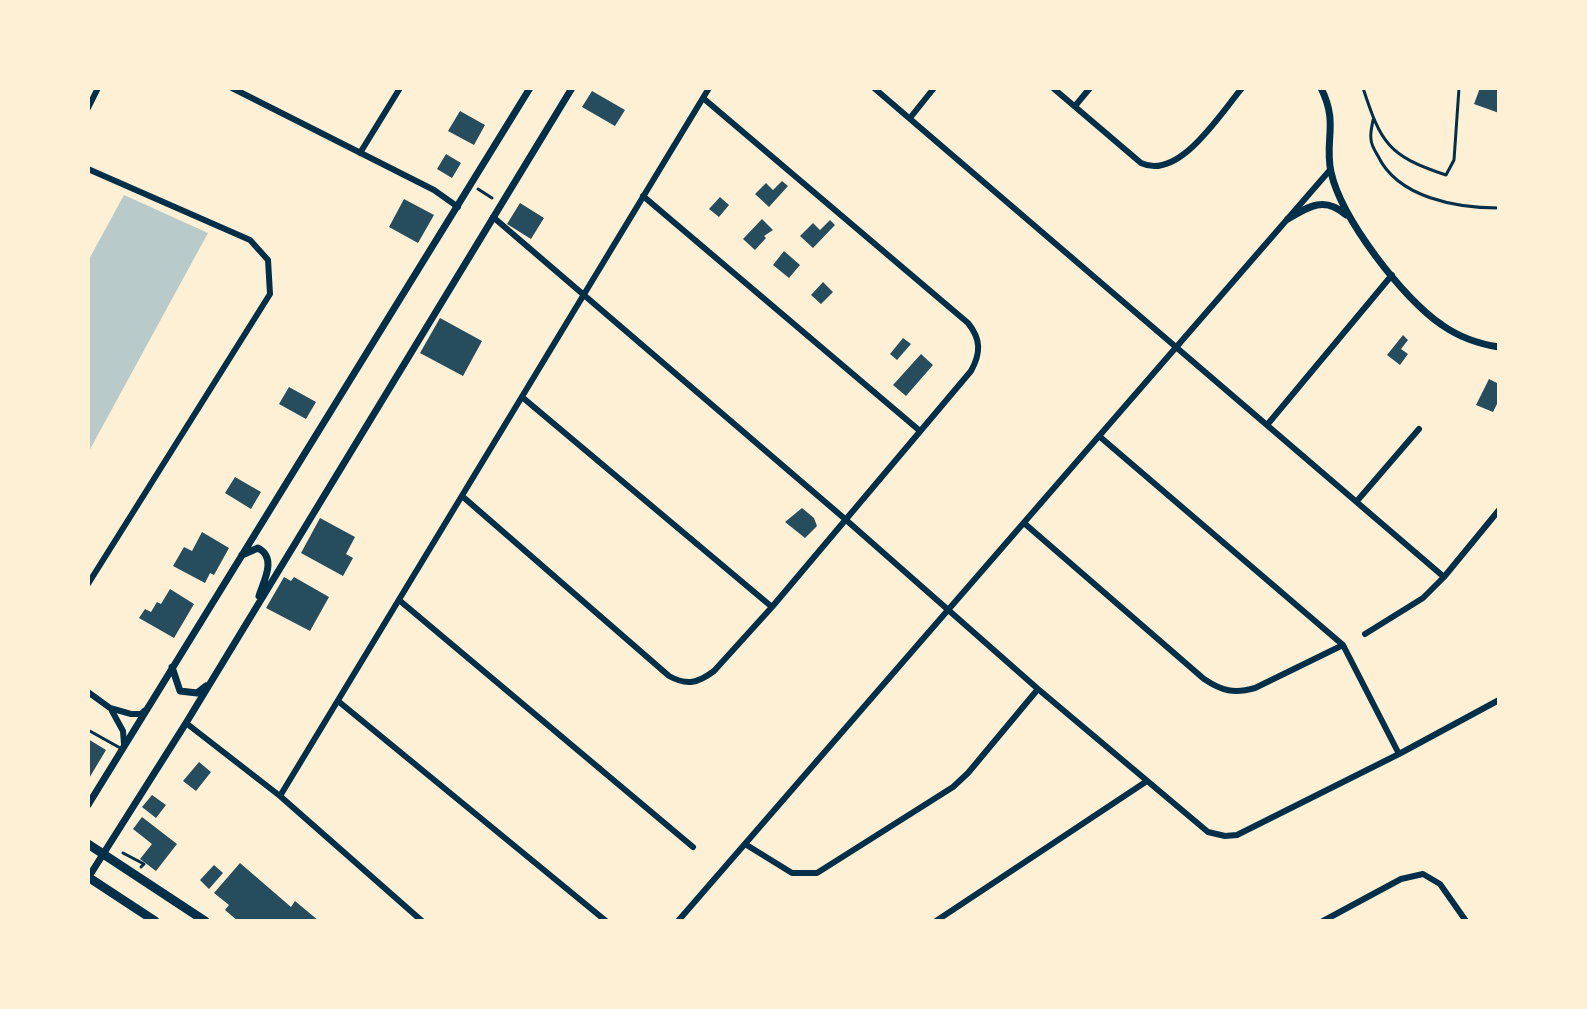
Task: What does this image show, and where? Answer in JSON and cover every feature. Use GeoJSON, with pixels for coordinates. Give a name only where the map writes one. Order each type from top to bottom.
{"type":"FeatureCollection","features":[{"type":"Feature","properties":{"kind":"main road"},"geometry":{"type":"LineString","coordinates":[[88,844],[205,921]]}},
{"type":"Feature","properties":{"kind":"main road"},"geometry":{"type":"LineString","coordinates":[[88,878],[155,921]]}},
{"type":"Feature","properties":{"kind":"street"},"geometry":{"type":"LineString","coordinates":[[88,108],[98,88]]}},
{"type":"Feature","properties":{"kind":"street"},"geometry":{"type":"LineString","coordinates":[[232,88],[434,190],[458,207]]}},
{"type":"Feature","properties":{"kind":"street"},"geometry":{"type":"LineString","coordinates":[[360,153],[400,88]]}},
{"type":"Feature","properties":{"kind":"street"},"geometry":{"type":"LineString","coordinates":[[88,805],[530,88]]}},
{"type":"Feature","properties":{"kind":"street"},"geometry":{"type":"LineString","coordinates":[[88,878],[186,723],[572,88]]}},
{"type":"Feature","properties":{"kind":"street"},"geometry":{"type":"LineString","coordinates":[[280,796],[709,88]]}},
{"type":"Feature","properties":{"kind":"street"},"geometry":{"type":"LineString","coordinates":[[874,88],[1444,577]]}},
{"type":"Feature","properties":{"kind":"street"},"geometry":{"type":"LineString","coordinates":[[910,118],[934,88]]}},
{"type":"Feature","properties":{"kind":"street"},"geometry":{"type":"LineString","coordinates":[[1053,88],[1141,163],[1160,167],[1174,163],[1186,153],[1242,88]]}},
{"type":"Feature","properties":{"kind":"street"},"geometry":{"type":"LineString","coordinates":[[1075,106],[1090,88]]}},
{"type":"Feature","properties":{"kind":"street"},"geometry":{"type":"LineString","coordinates":[[1321,88],[1332,115],[1330,170],[1357,233],[1430,317],[1468,339],[1499,347]]}},
{"type":"Feature","properties":{"kind":"street"},"geometry":{"type":"LineString","coordinates":[[462,496],[669,676],[680,682],[692,683],[714,671],[772,607],[971,371],[977,357],[978,341],[973,329],[962,317],[703,98]]}},
{"type":"Feature","properties":{"kind":"street"},"geometry":{"type":"LineString","coordinates":[[88,169],[250,240],[268,260],[270,294],[88,584]]}},
{"type":"Feature","properties":{"kind":"street"},"geometry":{"type":"LineString","coordinates":[[678,921],[1330,170]]}},
{"type":"Feature","properties":{"kind":"street"},"geometry":{"type":"LineString","coordinates":[[643,196],[920,431]]}},
{"type":"Feature","properties":{"kind":"street"},"geometry":{"type":"LineString","coordinates":[[1288,219],[1305,208],[1319,204],[1336,207],[1349,218]]}},
{"type":"Feature","properties":{"kind":"street"},"geometry":{"type":"LineString","coordinates":[[493,217],[1199,826],[1218,835],[1237,835],[1499,700]]}},
{"type":"Feature","properties":{"kind":"street"},"geometry":{"type":"LineString","coordinates":[[1267,425],[1392,275]]}},
{"type":"Feature","properties":{"kind":"street"},"geometry":{"type":"LineString","coordinates":[[522,397],[772,607]]}},
{"type":"Feature","properties":{"kind":"street"},"geometry":{"type":"LineString","coordinates":[[1357,501],[1419,429]]}},
{"type":"Feature","properties":{"kind":"street"},"geometry":{"type":"LineString","coordinates":[[1099,436],[1343,645],[1399,754]]}},
{"type":"Feature","properties":{"kind":"street"},"geometry":{"type":"LineString","coordinates":[[1365,634],[1423,598],[1499,510]]}},
{"type":"Feature","properties":{"kind":"street"},"geometry":{"type":"LineString","coordinates":[[1024,523],[1204,679],[1223,689],[1240,692],[1255,688],[1343,645]]}},
{"type":"Feature","properties":{"kind":"street"},"geometry":{"type":"LineString","coordinates":[[241,556],[258,548],[263,550],[270,564],[256,607]]}},
{"type":"Feature","properties":{"kind":"street"},"geometry":{"type":"LineString","coordinates":[[399,600],[693,847]]}},
{"type":"Feature","properties":{"kind":"street"},"geometry":{"type":"LineString","coordinates":[[172,667],[180,691],[197,693],[210,683]]}},
{"type":"Feature","properties":{"kind":"street"},"geometry":{"type":"LineString","coordinates":[[745,844],[792,873],[821,872],[953,787],[1038,689]]}},
{"type":"Feature","properties":{"kind":"street"},"geometry":{"type":"LineString","coordinates":[[88,692],[110,708],[131,714],[141,714],[147,709]]}},
{"type":"Feature","properties":{"kind":"street"},"geometry":{"type":"LineString","coordinates":[[338,701],[606,921]]}},
{"type":"Feature","properties":{"kind":"street"},"geometry":{"type":"LineString","coordinates":[[110,708],[123,731],[125,741],[122,749]]}},
{"type":"Feature","properties":{"kind":"street"},"geometry":{"type":"LineString","coordinates":[[186,723],[280,796],[422,921]]}},
{"type":"Feature","properties":{"kind":"street"},"geometry":{"type":"LineString","coordinates":[[936,921],[1147,781]]}},
{"type":"Feature","properties":{"kind":"street"},"geometry":{"type":"LineString","coordinates":[[1323,921],[1401,879],[1423,874],[1440,884],[1466,921]]}},
{"type":"Feature","properties":{"kind":"lane"},"geometry":{"type":"LineString","coordinates":[[88,730],[122,749]]}},
{"type":"Feature","properties":{"kind":"path"},"geometry":{"type":"LineString","coordinates":[[1363,88],[1373,120],[1385,143],[1406,159],[1446,175],[1454,160],[1459,88]]}},
{"type":"Feature","properties":{"kind":"path"},"geometry":{"type":"LineString","coordinates":[[1373,120],[1370,141],[1383,166],[1408,188],[1434,199],[1473,208],[1499,208]]}},
{"type":"Feature","properties":{"kind":"path"},"geometry":{"type":"LineString","coordinates":[[482,192],[492,198]]}},
{"type":"Feature","properties":{"kind":"path"},"geometry":{"type":"LineString","coordinates":[[124,852],[144,864]]}},
{"type":"Feature","properties":{"kind":"shaded area"},"geometry":{"type":"Polygon","coordinates":[[[124,195],[208,233],[88,453],[88,261],[124,195]]]}},
{"type":"Feature","properties":{"kind":"building"},"geometry":{"type":"Polygon","coordinates":[[[1480,88],[1499,88],[1499,113],[1474,104],[1480,88]]]}},
{"type":"Feature","properties":{"kind":"building"},"geometry":{"type":"Polygon","coordinates":[[[592,91],[625,110],[615,126],[582,107],[592,91]]]}},
{"type":"Feature","properties":{"kind":"building"},"geometry":{"type":"Polygon","coordinates":[[[460,111],[485,125],[474,145],[448,131],[460,111]]]}},
{"type":"Feature","properties":{"kind":"building"},"geometry":{"type":"Polygon","coordinates":[[[446,154],[461,163],[452,178],[437,169],[446,154]]]}},
{"type":"Feature","properties":{"kind":"building"},"geometry":{"type":"Polygon","coordinates":[[[782,181],[788,186],[769,207],[755,194],[766,183],[773,190],[782,181]]]}},
{"type":"Feature","properties":{"kind":"building"},"geometry":{"type":"Polygon","coordinates":[[[720,197],[729,205],[719,217],[709,209],[720,197]]]}},
{"type":"Feature","properties":{"kind":"building"},"geometry":{"type":"Polygon","coordinates":[[[404,199],[434,215],[418,243],[389,227],[404,199]]]}},
{"type":"Feature","properties":{"kind":"building"},"geometry":{"type":"Polygon","coordinates":[[[520,203],[544,218],[531,239],[507,224],[520,203]]]}},
{"type":"Feature","properties":{"kind":"building"},"geometry":{"type":"Polygon","coordinates":[[[762,219],[773,230],[764,236],[766,238],[755,250],[743,239],[762,219]]]}},
{"type":"Feature","properties":{"kind":"building"},"geometry":{"type":"Polygon","coordinates":[[[830,220],[835,225],[813,248],[800,236],[813,223],[820,230],[830,220]]]}},
{"type":"Feature","properties":{"kind":"building"},"geometry":{"type":"Polygon","coordinates":[[[784,251],[800,265],[789,278],[773,265],[784,251]]]}},
{"type":"Feature","properties":{"kind":"building"},"geometry":{"type":"Polygon","coordinates":[[[823,282],[833,292],[821,304],[811,295],[823,282]]]}},
{"type":"Feature","properties":{"kind":"building"},"geometry":{"type":"Polygon","coordinates":[[[440,318],[482,341],[463,376],[420,353],[440,318]]]}},
{"type":"Feature","properties":{"kind":"building"},"geometry":{"type":"Polygon","coordinates":[[[1403,335],[1408,340],[1401,349],[1408,354],[1400,365],[1387,355],[1403,335]]]}},
{"type":"Feature","properties":{"kind":"building"},"geometry":{"type":"Polygon","coordinates":[[[903,338],[911,344],[897,360],[890,354],[903,338]]]}},
{"type":"Feature","properties":{"kind":"building"},"geometry":{"type":"Polygon","coordinates":[[[921,354],[933,365],[906,396],[893,385],[921,354]]]}},
{"type":"Feature","properties":{"kind":"building"},"geometry":{"type":"Polygon","coordinates":[[[1489,379],[1499,384],[1499,400],[1493,412],[1476,405],[1489,379]]]}},
{"type":"Feature","properties":{"kind":"building"},"geometry":{"type":"Polygon","coordinates":[[[289,387],[316,402],[306,419],[279,404],[289,387]]]}},
{"type":"Feature","properties":{"kind":"building"},"geometry":{"type":"Polygon","coordinates":[[[235,477],[261,492],[251,509],[225,493],[235,477]]]}},
{"type":"Feature","properties":{"kind":"building"},"geometry":{"type":"Polygon","coordinates":[[[802,508],[814,518],[817,526],[805,538],[785,522],[802,508]]]}},
{"type":"Feature","properties":{"kind":"building"},"geometry":{"type":"Polygon","coordinates":[[[320,518],[355,537],[346,554],[353,558],[343,576],[301,553],[320,518]]]}},
{"type":"Feature","properties":{"kind":"building"},"geometry":{"type":"Polygon","coordinates":[[[202,532],[229,548],[214,575],[210,573],[205,583],[173,566],[184,547],[192,551],[202,532]]]}},
{"type":"Feature","properties":{"kind":"building"},"geometry":{"type":"Polygon","coordinates":[[[284,577],[291,581],[294,577],[329,597],[310,631],[266,608],[284,577]]]}},
{"type":"Feature","properties":{"kind":"building"},"geometry":{"type":"Polygon","coordinates":[[[170,589],[194,604],[174,638],[139,618],[145,609],[151,612],[157,602],[161,604],[170,589]]]}},
{"type":"Feature","properties":{"kind":"building"},"geometry":{"type":"Polygon","coordinates":[[[88,739],[106,750],[88,780],[88,739]]]}},
{"type":"Feature","properties":{"kind":"building"},"geometry":{"type":"Polygon","coordinates":[[[199,762],[211,772],[196,791],[183,781],[199,762]]]}},
{"type":"Feature","properties":{"kind":"building"},"geometry":{"type":"Polygon","coordinates":[[[152,795],[166,805],[156,818],[142,807],[152,795]]]}},
{"type":"Feature","properties":{"kind":"building"},"geometry":{"type":"Polygon","coordinates":[[[142,817],[177,844],[156,871],[140,859],[152,844],[133,829],[142,817]]]}},
{"type":"Feature","properties":{"kind":"building"},"geometry":{"type":"Polygon","coordinates":[[[240,863],[291,907],[295,901],[319,921],[238,921],[225,910],[229,905],[214,893],[240,863]]]}},
{"type":"Feature","properties":{"kind":"building"},"geometry":{"type":"Polygon","coordinates":[[[214,865],[223,873],[209,889],[200,880],[214,865]]]}}]}
